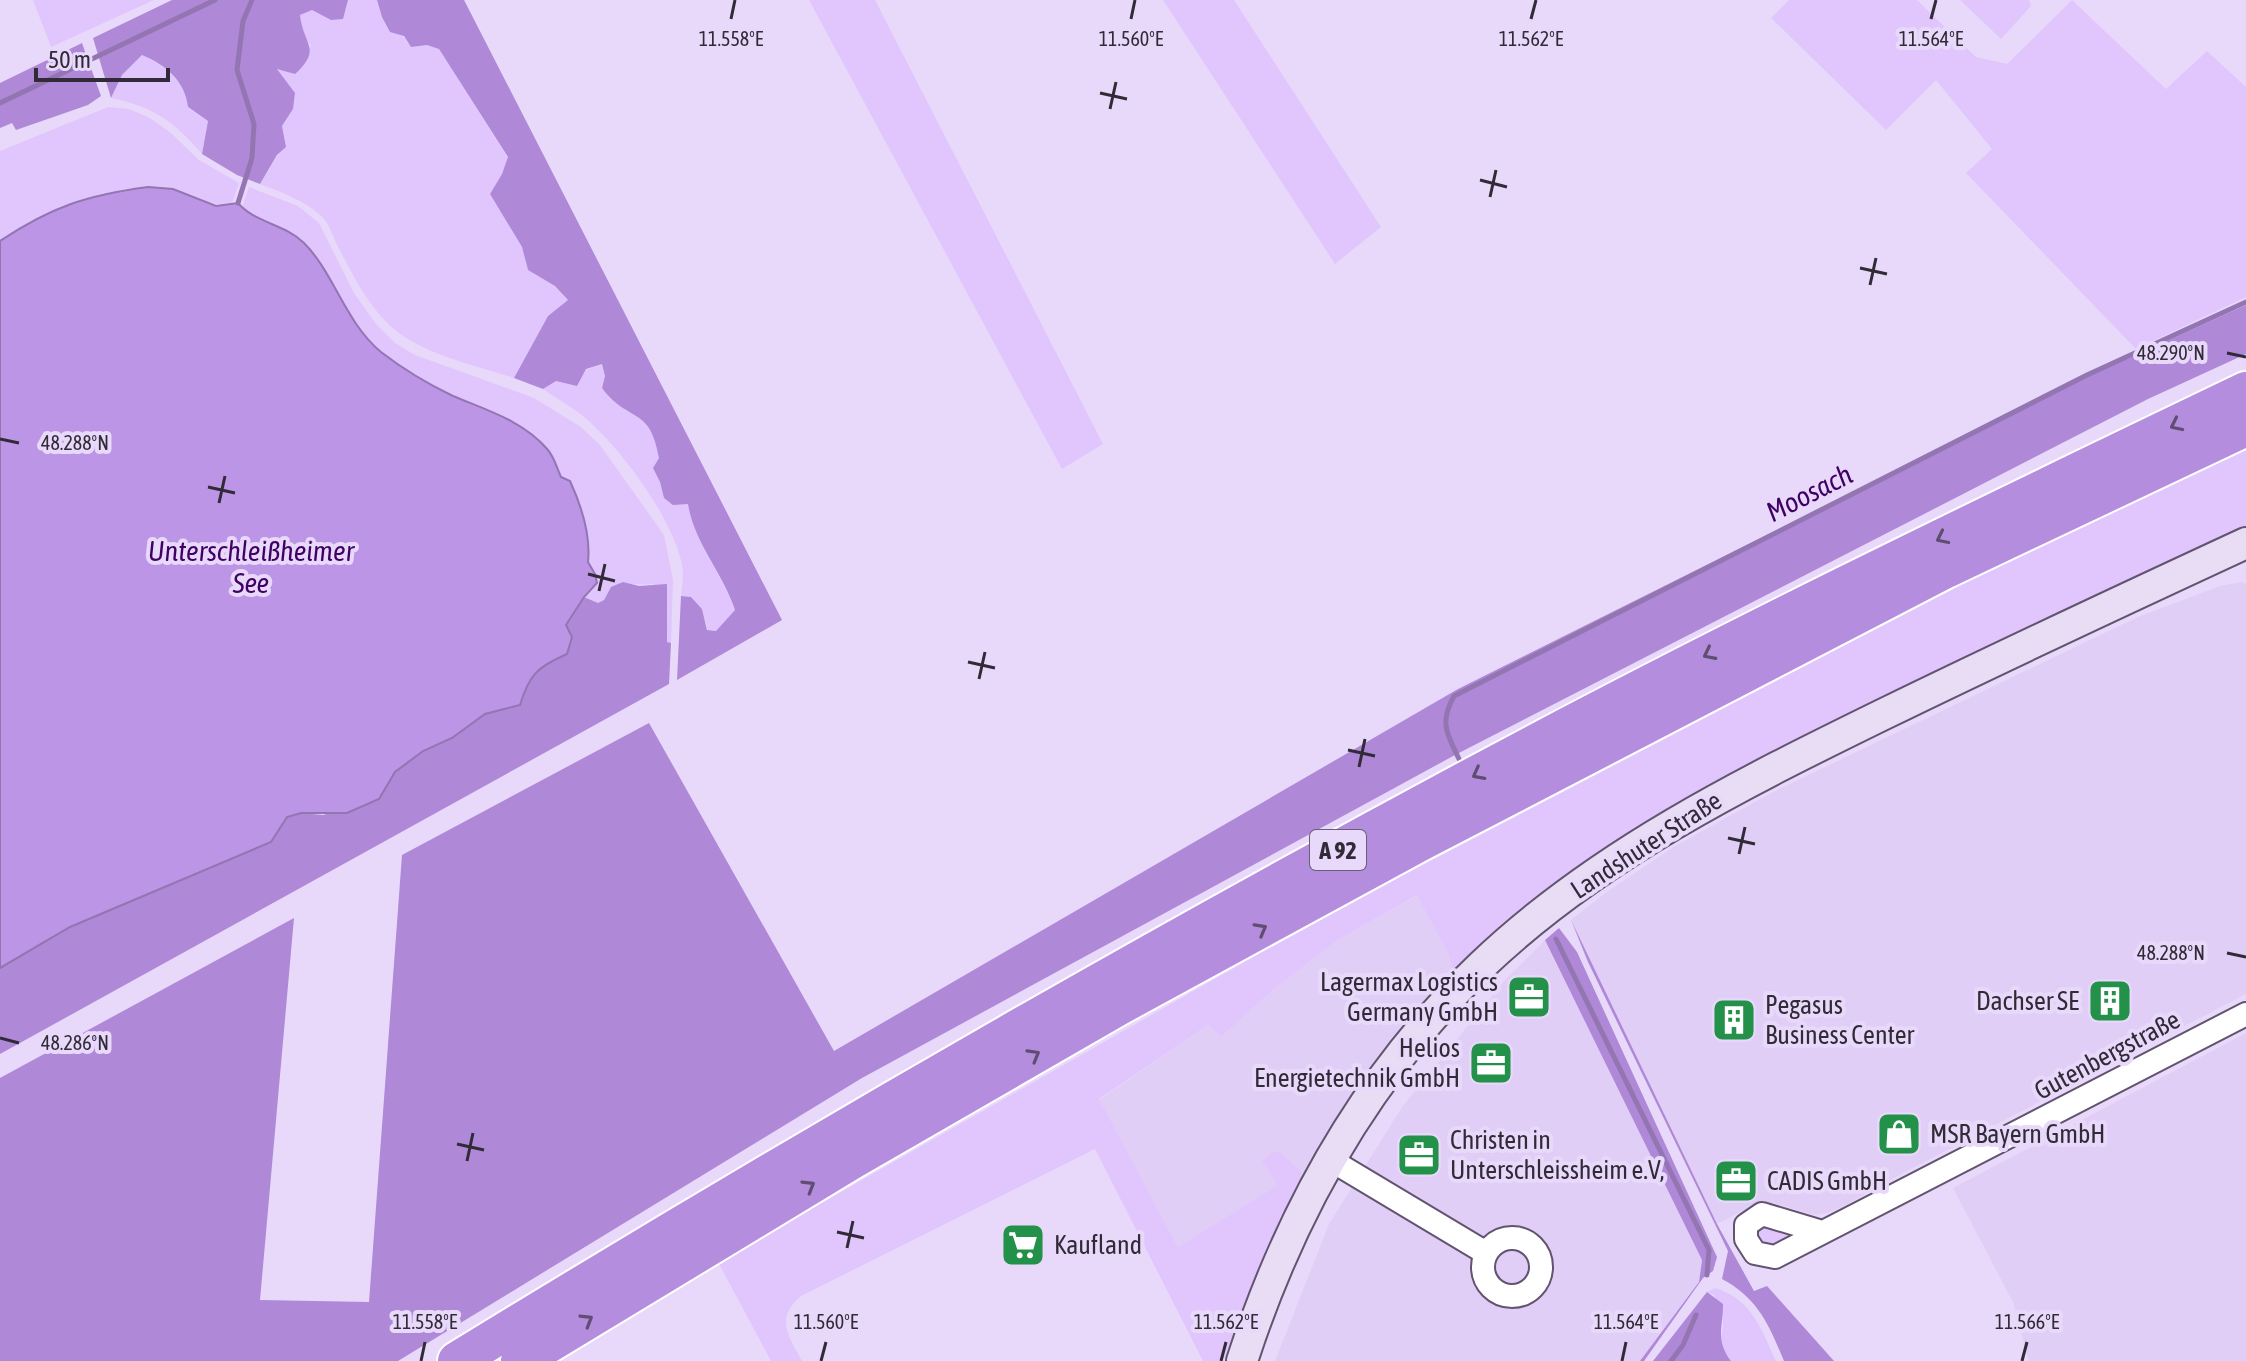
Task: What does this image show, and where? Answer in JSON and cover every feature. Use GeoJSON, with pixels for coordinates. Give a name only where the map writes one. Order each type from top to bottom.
{"type":"FeatureCollection","features":[{"type":"Feature","properties":{"kind":"highway","name":"A 92"},"geometry":{"type":"LineString","coordinates":[[457,1361],[884,1104],[1452,788],[1689,664],[2246,391]]}},
{"type":"Feature","properties":{"kind":"highway","name":"A 92"},"geometry":{"type":"LineString","coordinates":[[520,1361],[852,1160],[1105,1014],[1420,842],[1946,569],[2246,427]]}},
{"type":"Feature","properties":{"kind":"main road","name":"Landshuter Straße"},"geometry":{"type":"LineString","coordinates":[[1242,1361],[1280,1258],[1329,1159],[1377,1087],[1422,1029],[1471,977],[1545,911],[1602,869],[1735,787],[2038,639],[2246,543]]}},
{"type":"Feature","properties":{"kind":"street","name":"Gutenbergstraße"},"geometry":{"type":"LineString","coordinates":[[1822,1232],[2246,1014]]}},
{"type":"Feature","properties":{"kind":"street"},"geometry":{"type":"LineString","coordinates":[[1329,1159],[1486,1253]]}},
{"type":"Feature","properties":{"kind":"shaded area"},"geometry":{"type":"Polygon","coordinates":[[[33,0],[154,0],[51,47],[33,0]]]}},
{"type":"Feature","properties":{"kind":"shaded area"},"geometry":{"type":"Polygon","coordinates":[[[172,0],[348,0],[343,19],[331,20],[312,10],[300,15],[310,52],[295,74],[277,69],[295,93],[293,109],[282,126],[286,147],[277,155],[260,184],[237,175],[202,154],[208,121],[188,107],[183,89],[173,75],[159,64],[142,55],[122,75],[111,98],[93,38],[172,0]]]}},
{"type":"Feature","properties":{"kind":"shaded area"},"geometry":{"type":"Polygon","coordinates":[[[348,0],[377,0],[383,16],[411,47],[427,45],[439,49],[508,158],[490,194],[522,247],[528,270],[555,286],[568,300],[548,316],[514,378],[420,346],[394,329],[362,291],[323,218],[299,201],[260,184],[286,147],[282,126],[293,109],[295,93],[276,68],[311,46],[302,31],[300,15],[312,10],[331,20],[343,18],[348,0]]]}},
{"type":"Feature","properties":{"kind":"shaded area"},"geometry":{"type":"Polygon","coordinates":[[[377,0],[464,0],[782,620],[677,680],[681,596],[691,597],[702,609],[707,630],[716,631],[735,610],[730,596],[696,532],[688,504],[673,505],[664,498],[653,468],[659,458],[650,430],[602,388],[605,376],[602,364],[586,369],[577,386],[556,381],[543,389],[514,378],[548,316],[568,300],[555,286],[528,270],[522,247],[490,194],[508,157],[439,49],[427,45],[411,47],[404,36],[390,32],[377,0]]]}},
{"type":"Feature","properties":{"kind":"shaded area"},"geometry":{"type":"Polygon","coordinates":[[[809,0],[875,0],[1103,444],[1062,469],[809,0]]]}},
{"type":"Feature","properties":{"kind":"shaded area"},"geometry":{"type":"Polygon","coordinates":[[[1163,0],[1234,0],[1381,227],[1335,264],[1163,0]]]}},
{"type":"Feature","properties":{"kind":"shaded area"},"geometry":{"type":"Polygon","coordinates":[[[1789,0],[1917,0],[1976,57],[2007,64],[2072,0],[2166,89],[2207,51],[2246,87],[2246,297],[2136,349],[1966,173],[1992,149],[1936,80],[1886,130],[1771,18],[1789,0]]]}},
{"type":"Feature","properties":{"kind":"shaded area"},"geometry":{"type":"Polygon","coordinates":[[[1960,0],[2029,0],[2031,6],[2001,39],[1960,0]]]}},
{"type":"Feature","properties":{"kind":"shaded area"},"geometry":{"type":"Polygon","coordinates":[[[82,43],[101,96],[88,105],[16,130],[12,123],[0,128],[0,83],[82,43]]]}},
{"type":"Feature","properties":{"kind":"shaded area"},"geometry":{"type":"Polygon","coordinates":[[[142,55],[173,76],[183,90],[188,108],[208,121],[202,154],[162,117],[111,98],[122,75],[142,55]]]}},
{"type":"Feature","properties":{"kind":"shaded area"},"geometry":{"type":"Polygon","coordinates":[[[108,107],[129,109],[150,118],[199,160],[239,183],[232,203],[210,203],[148,188],[124,190],[59,208],[0,241],[0,151],[108,107]]]}},
{"type":"Feature","properties":{"kind":"shaded area"},"geometry":{"type":"Polygon","coordinates":[[[249,187],[298,206],[319,223],[354,293],[376,324],[395,343],[415,355],[534,398],[581,427],[600,445],[664,535],[673,580],[671,643],[667,642],[667,600],[653,584],[611,587],[604,600],[598,603],[584,597],[597,583],[587,562],[588,541],[584,520],[570,481],[561,477],[549,451],[533,436],[430,384],[378,350],[362,332],[304,243],[247,214],[242,207],[249,187]]]}},
{"type":"Feature","properties":{"kind":"shaded area"},"geometry":{"type":"Polygon","coordinates":[[[2246,305],[2246,354],[2148,399],[1455,755],[862,1078],[398,1361],[0,1361],[0,1078],[294,918],[260,1300],[369,1302],[402,855],[649,723],[834,1051],[1458,689],[2125,356],[2127,359],[2246,305]]]}},
{"type":"Feature","properties":{"kind":"shaded area"},"geometry":{"type":"Polygon","coordinates":[[[602,364],[605,376],[602,388],[625,410],[644,419],[655,435],[659,458],[653,468],[664,498],[688,504],[696,532],[735,610],[716,631],[708,630],[702,609],[691,597],[681,596],[683,571],[679,552],[659,509],[630,467],[579,413],[543,389],[602,364]]]}},
{"type":"Feature","properties":{"kind":"shaded area"},"geometry":{"type":"Polygon","coordinates":[[[2246,450],[2246,527],[1852,718],[1454,977],[1448,953],[1417,895],[1338,940],[1274,989],[1221,1037],[1208,1025],[1099,1099],[1178,1247],[1278,1185],[1262,1161],[1271,1153],[1279,1152],[1301,1171],[1301,1178],[1265,1253],[1223,1361],[1203,1361],[1095,1149],[801,1296],[788,1312],[786,1328],[802,1361],[771,1361],[718,1262],[1327,915],[1970,580],[2246,450]]]}},
{"type":"Feature","properties":{"kind":"shaded area"},"geometry":{"type":"Polygon","coordinates":[[[623,582],[639,586],[667,584],[667,642],[671,643],[669,684],[0,1054],[0,968],[70,927],[271,842],[287,817],[301,813],[323,815],[379,799],[395,772],[423,751],[452,738],[485,714],[519,705],[526,686],[536,673],[567,654],[566,626],[584,597],[598,603],[604,600],[611,587],[623,582]]]}},
{"type":"Feature","properties":{"kind":"shaded area"},"geometry":{"type":"Polygon","coordinates":[[[2246,584],[2246,994],[1846,1205],[1814,1215],[1774,1203],[1756,1204],[1717,1224],[1571,920],[1675,846],[1773,792],[2138,617],[2220,586],[2246,584]]]}},
{"type":"Feature","properties":{"kind":"shaded area"},"geometry":{"type":"Polygon","coordinates":[[[1418,895],[1448,953],[1454,977],[1414,1015],[1368,1073],[1301,1178],[1301,1171],[1178,1247],[1099,1100],[1208,1025],[1221,1037],[1274,989],[1338,940],[1418,895]]]}},
{"type":"Feature","properties":{"kind":"shaded area"},"geometry":{"type":"Polygon","coordinates":[[[1571,920],[1717,1224],[1754,1291],[1767,1286],[1834,1361],[1784,1361],[1761,1314],[1745,1295],[1722,1279],[1728,1251],[1588,962],[1571,920]]]}},
{"type":"Feature","properties":{"kind":"shaded area"},"geometry":{"type":"Polygon","coordinates":[[[1559,928],[1577,952],[1717,1257],[1713,1271],[1703,1278],[1644,1361],[1640,1361],[1699,1282],[1702,1260],[1545,940],[1559,928]]]}},
{"type":"Feature","properties":{"kind":"shaded area"},"geometry":{"type":"Polygon","coordinates":[[[1545,940],[1702,1260],[1699,1282],[1640,1361],[1275,1361],[1329,1224],[1402,1107],[1504,981],[1545,940]]]}},
{"type":"Feature","properties":{"kind":"shaded area"},"geometry":{"type":"Polygon","coordinates":[[[2246,1033],[2246,1361],[2029,1361],[2013,1302],[1953,1188],[2246,1033]]]}},
{"type":"Feature","properties":{"kind":"shaded area"},"geometry":{"type":"Polygon","coordinates":[[[1768,1226],[1790,1232],[1790,1240],[1768,1247],[1758,1241],[1759,1230],[1768,1226]]]}},
{"type":"Feature","properties":{"kind":"shaded area"},"geometry":{"type":"Polygon","coordinates":[[[1715,1288],[1747,1307],[1776,1361],[1731,1361],[1722,1346],[1720,1310],[1714,1295],[1707,1292],[1715,1288]]]}},
{"type":"Feature","properties":{"kind":"shaded area"},"geometry":{"type":"Polygon","coordinates":[[[1707,1292],[1723,1304],[1721,1340],[1731,1361],[1653,1361],[1707,1292]]]}},
{"type":"Feature","properties":{"kind":"water","name":"Unterschleißheimer See"},"geometry":{"type":"Polygon","coordinates":[[[148,187],[173,189],[216,206],[238,203],[253,215],[296,237],[324,268],[358,327],[381,352],[425,381],[528,431],[550,453],[561,477],[570,481],[587,530],[588,562],[597,583],[566,625],[572,637],[567,654],[536,673],[520,705],[485,714],[452,738],[423,751],[395,772],[379,799],[347,813],[301,813],[287,817],[271,842],[70,927],[0,968],[0,241],[36,219],[70,204],[148,187]]]}},
{"type":"Feature","properties":{"kind":"waterway"},"geometry":{"type":"LineString","coordinates":[[0,103],[215,0]]}},
{"type":"Feature","properties":{"kind":"waterway"},"geometry":{"type":"LineString","coordinates":[[238,203],[252,158],[254,124],[237,70],[243,21],[252,0]]}},
{"type":"Feature","properties":{"kind":"waterway","name":"Moosach"},"geometry":{"type":"LineString","coordinates":[[1459,759],[1446,728],[1449,705],[1454,696],[2087,375],[2246,302]]}},
{"type":"Feature","properties":{"kind":"waterway"},"geometry":{"type":"LineString","coordinates":[[1556,939],[1709,1250],[1707,1275]]}},
{"type":"Feature","properties":{"kind":"waterway"},"geometry":{"type":"LineString","coordinates":[[1671,1361],[1683,1345],[1696,1315]]}},
{"type":"Feature","properties":{"kind":"place","name":"Lagermax Logistics Germany GmbH"},"geometry":{"type":"Point","coordinates":[1529,997]}},
{"type":"Feature","properties":{"kind":"place","name":"Dachser SE"},"geometry":{"type":"Point","coordinates":[2110,1001]}},
{"type":"Feature","properties":{"kind":"place","name":"Pegasus Business Center"},"geometry":{"type":"Point","coordinates":[1734,1020]}},
{"type":"Feature","properties":{"kind":"place","name":"Helios Energietechnik GmbH"},"geometry":{"type":"Point","coordinates":[1491,1063]}},
{"type":"Feature","properties":{"kind":"place","name":"MSR Bayern GmbH"},"geometry":{"type":"Point","coordinates":[1899,1134]}},
{"type":"Feature","properties":{"kind":"place","name":"Christen in Unterschleissheim e.V,"},"geometry":{"type":"Point","coordinates":[1419,1155]}},
{"type":"Feature","properties":{"kind":"place","name":"CADIS GmbH"},"geometry":{"type":"Point","coordinates":[1736,1181]}},
{"type":"Feature","properties":{"kind":"place","name":"Kaufland"},"geometry":{"type":"Point","coordinates":[1023,1245]}}]}
